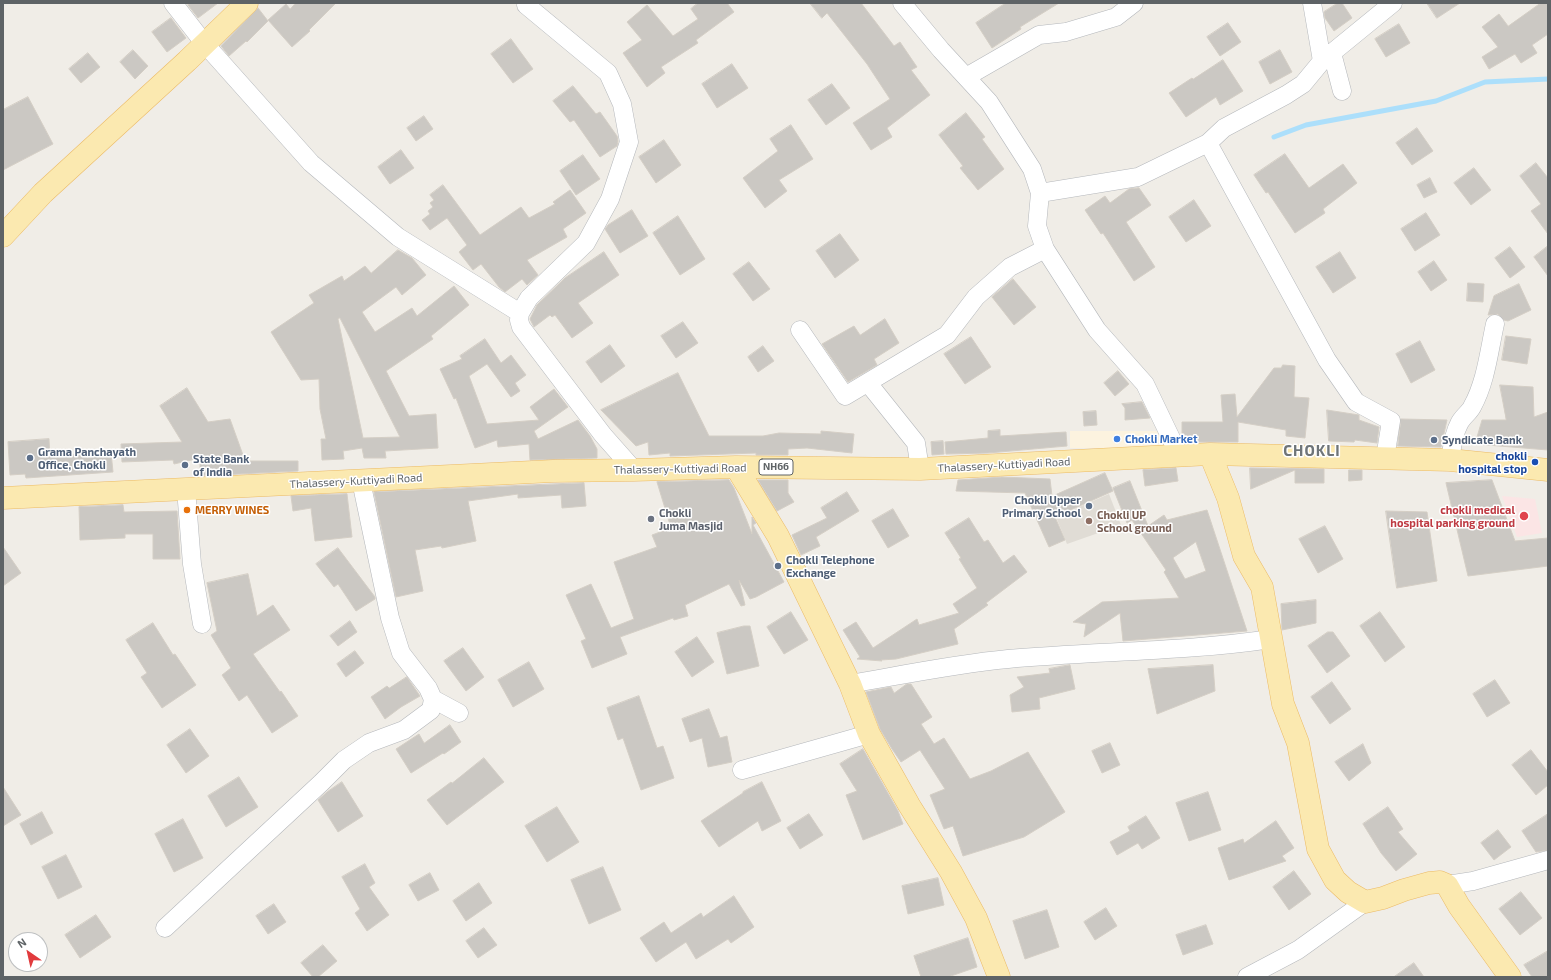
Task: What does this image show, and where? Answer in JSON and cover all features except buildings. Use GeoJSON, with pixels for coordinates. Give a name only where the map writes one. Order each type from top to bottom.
{"type":"FeatureCollection","features":[{"type":"Feature","properties":{"kind":"main road"},"geometry":{"type":"LineString","coordinates":[[3,236],[43,193],[247,3]]}},
{"type":"Feature","properties":{"kind":"main road"},"geometry":{"type":"LineString","coordinates":[[1210,454],[1228,498],[1244,556],[1262,587],[1282,704],[1298,743],[1318,849],[1335,880],[1348,892],[1365,902],[1383,898],[1429,883],[1440,882],[1447,885],[1459,906],[1510,977]]}},
{"type":"Feature","properties":{"kind":"main road","name":"Thalassery-Kuttiyadi Road"},"geometry":{"type":"LineString","coordinates":[[3,498],[553,471],[736,467],[920,468],[1210,454],[1450,460],[1548,470]]}},
{"type":"Feature","properties":{"kind":"main road"},"geometry":{"type":"LineString","coordinates":[[736,467],[778,536],[850,684],[869,734],[909,806],[951,872],[976,918],[999,977]]}},
{"type":"Feature","properties":{"kind":"street"},"geometry":{"type":"LineString","coordinates":[[173,3],[204,43],[311,163],[393,232],[520,313]]}},
{"type":"Feature","properties":{"kind":"street"},"geometry":{"type":"LineString","coordinates":[[902,3],[941,50],[988,102],[1015,141],[1032,169],[1040,193],[1037,226],[1045,249],[1097,330],[1145,384],[1180,456]]}},
{"type":"Feature","properties":{"kind":"street"},"geometry":{"type":"LineString","coordinates":[[966,77],[1039,35],[1066,32],[1116,17],[1134,3]]}},
{"type":"Feature","properties":{"kind":"street"},"geometry":{"type":"LineString","coordinates":[[1312,3],[1327,57],[1342,91]]}},
{"type":"Feature","properties":{"kind":"street"},"geometry":{"type":"LineString","coordinates":[[1040,193],[1138,177],[1208,143],[1224,128],[1280,99],[1303,84],[1327,57],[1393,3]]}},
{"type":"Feature","properties":{"kind":"street"},"geometry":{"type":"LineString","coordinates":[[526,4],[608,73],[622,104],[629,142],[610,199],[586,244],[529,298],[520,313],[519,320],[521,327],[603,435],[634,470]]}},
{"type":"Feature","properties":{"kind":"street"},"geometry":{"type":"LineString","coordinates":[[1208,143],[1327,360],[1356,402],[1391,421],[1385,458]]}},
{"type":"Feature","properties":{"kind":"street"},"geometry":{"type":"LineString","coordinates":[[800,330],[845,396],[947,334],[976,297],[1010,267],[1045,249]]}},
{"type":"Feature","properties":{"kind":"street"},"geometry":{"type":"LineString","coordinates":[[1450,460],[1453,438],[1459,423],[1472,408],[1482,382],[1495,324]]}},
{"type":"Feature","properties":{"kind":"street"},"geometry":{"type":"LineString","coordinates":[[868,383],[916,443],[920,468]]}},
{"type":"Feature","properties":{"kind":"street"},"geometry":{"type":"LineString","coordinates":[[361,481],[390,618],[401,653],[428,688],[433,699],[459,713]]}},
{"type":"Feature","properties":{"kind":"street"},"geometry":{"type":"LineString","coordinates":[[186,489],[192,564],[202,624]]}},
{"type":"Feature","properties":{"kind":"street"},"geometry":{"type":"LineString","coordinates":[[850,684],[1007,659],[1222,646],[1271,639]]}},
{"type":"Feature","properties":{"kind":"street"},"geometry":{"type":"LineString","coordinates":[[165,928],[344,760],[369,743],[404,730],[430,710],[433,699]]}},
{"type":"Feature","properties":{"kind":"street"},"geometry":{"type":"LineString","coordinates":[[742,770],[869,734]]}},
{"type":"Feature","properties":{"kind":"street"},"geometry":{"type":"LineString","coordinates":[[1447,885],[1473,881],[1548,860]]}},
{"type":"Feature","properties":{"kind":"street"},"geometry":{"type":"LineString","coordinates":[[1247,977],[1298,950],[1365,902]]}},
{"type":"Feature","properties":{"kind":"shaded area","name":"Chokli Market"},"geometry":{"type":"Polygon","coordinates":[[[1070,431],[1163,431],[1163,448],[1070,448],[1070,431]]]}},
{"type":"Feature","properties":{"kind":"shaded area","name":"Chokli UP School ground"},"geometry":{"type":"Polygon","coordinates":[[[1109,494],[1121,525],[1067,544],[1056,517],[1109,494]]]}},
{"type":"Feature","properties":{"kind":"shaded area","name":"chokli medical hospital parking ground"},"geometry":{"type":"Polygon","coordinates":[[[1502,496],[1535,499],[1542,533],[1517,537],[1502,496]]]}},
{"type":"Feature","properties":{"kind":"waterway"},"geometry":{"type":"LineString","coordinates":[[1274,137],[1306,125],[1436,101],[1485,82],[1548,79]]}},
{"type":"Feature","properties":{"kind":"place","name":"Chokli Market"},"geometry":{"type":"Point","coordinates":[1117,439]}},
{"type":"Feature","properties":{"kind":"place","name":"Syndicate Bank"},"geometry":{"type":"Point","coordinates":[1434,440]}},
{"type":"Feature","properties":{"kind":"place","name":"Grama Panchayath Office, Chokli"},"geometry":{"type":"Point","coordinates":[30,458]}},
{"type":"Feature","properties":{"kind":"place","name":"chokli hospital stop"},"geometry":{"type":"Point","coordinates":[1535,462]}},
{"type":"Feature","properties":{"kind":"place","name":"State Bank of India"},"geometry":{"type":"Point","coordinates":[185,465]}},
{"type":"Feature","properties":{"kind":"place","name":"Chokli Upper Primary School"},"geometry":{"type":"Point","coordinates":[1089,506]}},
{"type":"Feature","properties":{"kind":"place","name":"MERRY WINES"},"geometry":{"type":"Point","coordinates":[187,510]}},
{"type":"Feature","properties":{"kind":"place","name":"chokli medical hospital parking ground"},"geometry":{"type":"Point","coordinates":[1524,516]}},
{"type":"Feature","properties":{"kind":"place","name":"Chokli Juma Masjid"},"geometry":{"type":"Point","coordinates":[651,519]}},
{"type":"Feature","properties":{"kind":"place","name":"Chokli UP School ground"},"geometry":{"type":"Point","coordinates":[1089,521]}},
{"type":"Feature","properties":{"kind":"place","name":"Chokli Telephone Exchange"},"geometry":{"type":"Point","coordinates":[778,566]}},
{"type":"Feature","properties":{"kind":"district","name":"CHOKLI"},"geometry":{"type":"Point","coordinates":[1312,451]}}]}
